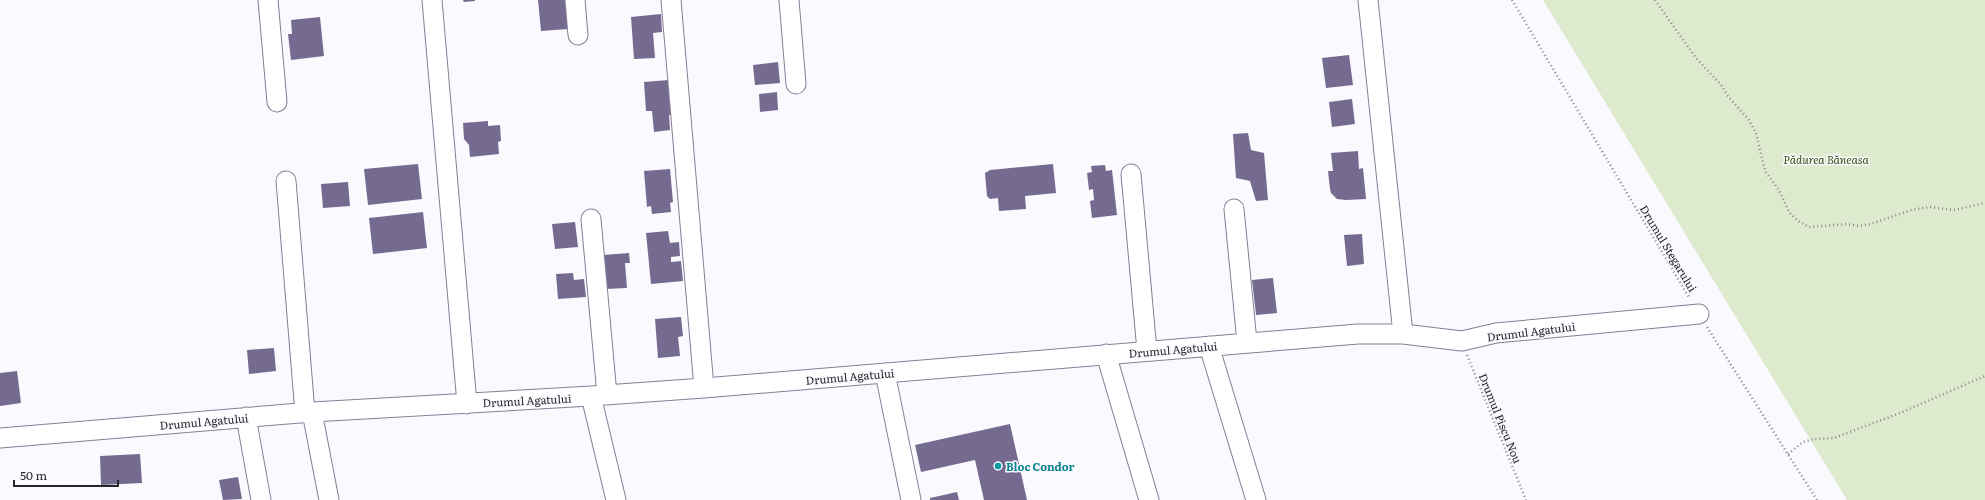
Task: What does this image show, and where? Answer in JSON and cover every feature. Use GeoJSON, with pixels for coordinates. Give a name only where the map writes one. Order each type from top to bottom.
{"type":"FeatureCollection","features":[{"type":"Feature","properties":{"kind":"street"},"geometry":{"type":"LineString","coordinates":[[268,0],[277,102]]}},
{"type":"Feature","properties":{"kind":"street"},"geometry":{"type":"LineString","coordinates":[[432,0],[467,404]]}},
{"type":"Feature","properties":{"kind":"street"},"geometry":{"type":"LineString","coordinates":[[575,0],[578,35]]}},
{"type":"Feature","properties":{"kind":"street"},"geometry":{"type":"LineString","coordinates":[[671,0],[704,388]]}},
{"type":"Feature","properties":{"kind":"street"},"geometry":{"type":"LineString","coordinates":[[789,0],[796,84]]}},
{"type":"Feature","properties":{"kind":"street"},"geometry":{"type":"LineString","coordinates":[[1368,0],[1403,334]]}},
{"type":"Feature","properties":{"kind":"street"},"geometry":{"type":"LineString","coordinates":[[1130,174],[1147,351]]}},
{"type":"Feature","properties":{"kind":"street"},"geometry":{"type":"LineString","coordinates":[[286,181],[309,412],[329,500]]}},
{"type":"Feature","properties":{"kind":"street"},"geometry":{"type":"LineString","coordinates":[[1234,209],[1247,342]]}},
{"type":"Feature","properties":{"kind":"street"},"geometry":{"type":"LineString","coordinates":[[591,219],[599,396],[616,500]]}},
{"type":"Feature","properties":{"kind":"street","name":"Drumul Agatului"},"geometry":{"type":"LineString","coordinates":[[0,438],[309,412],[599,396],[704,388],[1358,334],[1403,334],[1462,341],[1496,333],[1699,314]]}},
{"type":"Feature","properties":{"kind":"street"},"geometry":{"type":"LineString","coordinates":[[1209,346],[1256,500]]}},
{"type":"Feature","properties":{"kind":"street"},"geometry":{"type":"LineString","coordinates":[[1106,354],[1149,500]]}},
{"type":"Feature","properties":{"kind":"street"},"geometry":{"type":"LineString","coordinates":[[885,373],[911,500]]}},
{"type":"Feature","properties":{"kind":"street"},"geometry":{"type":"LineString","coordinates":[[246,417],[261,500]]}},
{"type":"Feature","properties":{"kind":"path","name":"Drumul Stegarului"},"geometry":{"type":"LineString","coordinates":[[1512,0],[1699,314],[1817,500]]}},
{"type":"Feature","properties":{"kind":"path"},"geometry":{"type":"LineString","coordinates":[[1655,0],[1696,58],[1723,87],[1727,95],[1749,120],[1756,133],[1765,171],[1779,190],[1789,212],[1798,221],[1809,227],[1847,224],[1858,226],[1871,224],[1911,210],[1930,207],[1954,210],[1985,203]]}},
{"type":"Feature","properties":{"kind":"path","name":"Drumul Piscu Nou"},"geometry":{"type":"LineString","coordinates":[[1462,341],[1526,500]]}},
{"type":"Feature","properties":{"kind":"path"},"geometry":{"type":"LineString","coordinates":[[1788,454],[1803,442],[1814,439],[1834,438],[1900,413],[1985,376]]}},
{"type":"Feature","properties":{"kind":"green space","name":"Pădurea Băneasa"},"geometry":{"type":"Polygon","coordinates":[[[1543,0],[1985,0],[1985,500],[1847,500],[1543,0]]]}},
{"type":"Feature","properties":{"kind":"building"},"geometry":{"type":"Polygon","coordinates":[[[463,0],[475,0],[475,1],[464,2],[463,0]]]}},
{"type":"Feature","properties":{"kind":"building"},"geometry":{"type":"Polygon","coordinates":[[[538,0],[566,0],[568,29],[541,31],[538,0]]]}},
{"type":"Feature","properties":{"kind":"building"},"geometry":{"type":"Polygon","coordinates":[[[661,14],[662,32],[653,33],[655,58],[634,59],[631,17],[661,14]]]}},
{"type":"Feature","properties":{"kind":"building"},"geometry":{"type":"Polygon","coordinates":[[[320,17],[324,56],[291,60],[288,34],[292,34],[291,20],[320,17]]]}},
{"type":"Feature","properties":{"kind":"building"},"geometry":{"type":"Polygon","coordinates":[[[1349,55],[1353,85],[1326,88],[1322,58],[1349,55]]]}},
{"type":"Feature","properties":{"kind":"building"},"geometry":{"type":"Polygon","coordinates":[[[778,62],[780,83],[755,85],[753,65],[778,62]]]}},
{"type":"Feature","properties":{"kind":"building"},"geometry":{"type":"Polygon","coordinates":[[[669,80],[672,115],[669,115],[670,130],[654,132],[652,111],[646,111],[644,82],[669,80]]]}},
{"type":"Feature","properties":{"kind":"building"},"geometry":{"type":"Polygon","coordinates":[[[777,92],[778,110],[760,112],[759,94],[777,92]]]}},
{"type":"Feature","properties":{"kind":"building"},"geometry":{"type":"Polygon","coordinates":[[[1352,99],[1355,124],[1332,127],[1329,102],[1352,99]]]}},
{"type":"Feature","properties":{"kind":"building"},"geometry":{"type":"Polygon","coordinates":[[[488,121],[488,126],[500,125],[501,141],[498,142],[499,154],[470,157],[469,145],[464,139],[463,123],[488,121]]]}},
{"type":"Feature","properties":{"kind":"building"},"geometry":{"type":"Polygon","coordinates":[[[1248,133],[1251,150],[1264,153],[1268,200],[1256,201],[1250,181],[1236,178],[1233,134],[1248,133]]]}},
{"type":"Feature","properties":{"kind":"building"},"geometry":{"type":"Polygon","coordinates":[[[1358,151],[1359,169],[1363,168],[1366,199],[1337,199],[1331,193],[1330,189],[1328,171],[1333,171],[1331,153],[1358,151]]]}},
{"type":"Feature","properties":{"kind":"building"},"geometry":{"type":"Polygon","coordinates":[[[418,164],[422,199],[368,205],[364,169],[418,164]]]}},
{"type":"Feature","properties":{"kind":"building"},"geometry":{"type":"Polygon","coordinates":[[[1053,164],[1056,193],[1025,196],[1026,209],[999,211],[998,198],[990,199],[987,196],[985,173],[990,170],[1053,164]]]}},
{"type":"Feature","properties":{"kind":"building"},"geometry":{"type":"Polygon","coordinates":[[[1105,165],[1106,171],[1112,170],[1117,215],[1092,218],[1090,201],[1094,200],[1093,189],[1089,190],[1087,173],[1092,172],[1091,166],[1105,165]]]}},
{"type":"Feature","properties":{"kind":"building"},"geometry":{"type":"Polygon","coordinates":[[[670,169],[673,202],[670,203],[671,212],[652,214],[651,206],[647,207],[644,171],[670,169]]]}},
{"type":"Feature","properties":{"kind":"building"},"geometry":{"type":"Polygon","coordinates":[[[348,182],[350,206],[323,208],[321,184],[348,182]]]}},
{"type":"Feature","properties":{"kind":"building"},"geometry":{"type":"Polygon","coordinates":[[[423,212],[427,248],[373,254],[369,218],[423,212]]]}},
{"type":"Feature","properties":{"kind":"building"},"geometry":{"type":"Polygon","coordinates":[[[575,222],[578,247],[555,249],[552,224],[575,222]]]}},
{"type":"Feature","properties":{"kind":"building"},"geometry":{"type":"Polygon","coordinates":[[[668,231],[670,243],[679,242],[680,256],[671,257],[671,262],[681,261],[683,281],[651,284],[646,233],[668,231]]]}},
{"type":"Feature","properties":{"kind":"building"},"geometry":{"type":"Polygon","coordinates":[[[1362,234],[1364,264],[1347,266],[1344,235],[1362,234]]]}},
{"type":"Feature","properties":{"kind":"building"},"geometry":{"type":"Polygon","coordinates":[[[629,253],[630,263],[625,263],[627,288],[606,289],[603,255],[629,253]]]}},
{"type":"Feature","properties":{"kind":"building"},"geometry":{"type":"Polygon","coordinates":[[[573,273],[574,280],[584,279],[586,297],[558,299],[556,274],[573,273]]]}},
{"type":"Feature","properties":{"kind":"building"},"geometry":{"type":"Polygon","coordinates":[[[1273,278],[1277,313],[1256,315],[1252,280],[1273,278]]]}},
{"type":"Feature","properties":{"kind":"building"},"geometry":{"type":"Polygon","coordinates":[[[681,317],[683,336],[678,337],[680,356],[658,358],[655,319],[681,317]]]}},
{"type":"Feature","properties":{"kind":"building"},"geometry":{"type":"Polygon","coordinates":[[[274,348],[276,371],[249,374],[247,350],[274,348]]]}},
{"type":"Feature","properties":{"kind":"building"},"geometry":{"type":"Polygon","coordinates":[[[17,371],[21,403],[0,406],[0,373],[17,371]]]}},
{"type":"Feature","properties":{"kind":"building","name":"Bloc Condor"},"geometry":{"type":"Polygon","coordinates":[[[1010,424],[1027,500],[984,500],[975,460],[921,472],[915,445],[1010,424]]]}},
{"type":"Feature","properties":{"kind":"building"},"geometry":{"type":"Polygon","coordinates":[[[140,454],[142,483],[101,485],[100,456],[140,454]]]}},
{"type":"Feature","properties":{"kind":"building"},"geometry":{"type":"Polygon","coordinates":[[[238,477],[242,499],[223,500],[219,480],[238,477]]]}},
{"type":"Feature","properties":{"kind":"building"},"geometry":{"type":"Polygon","coordinates":[[[957,492],[959,500],[930,500],[930,498],[957,492]]]}},
{"type":"Feature","properties":{"kind":"place","name":"Bloc Condor"},"geometry":{"type":"Point","coordinates":[998,466]}}]}
